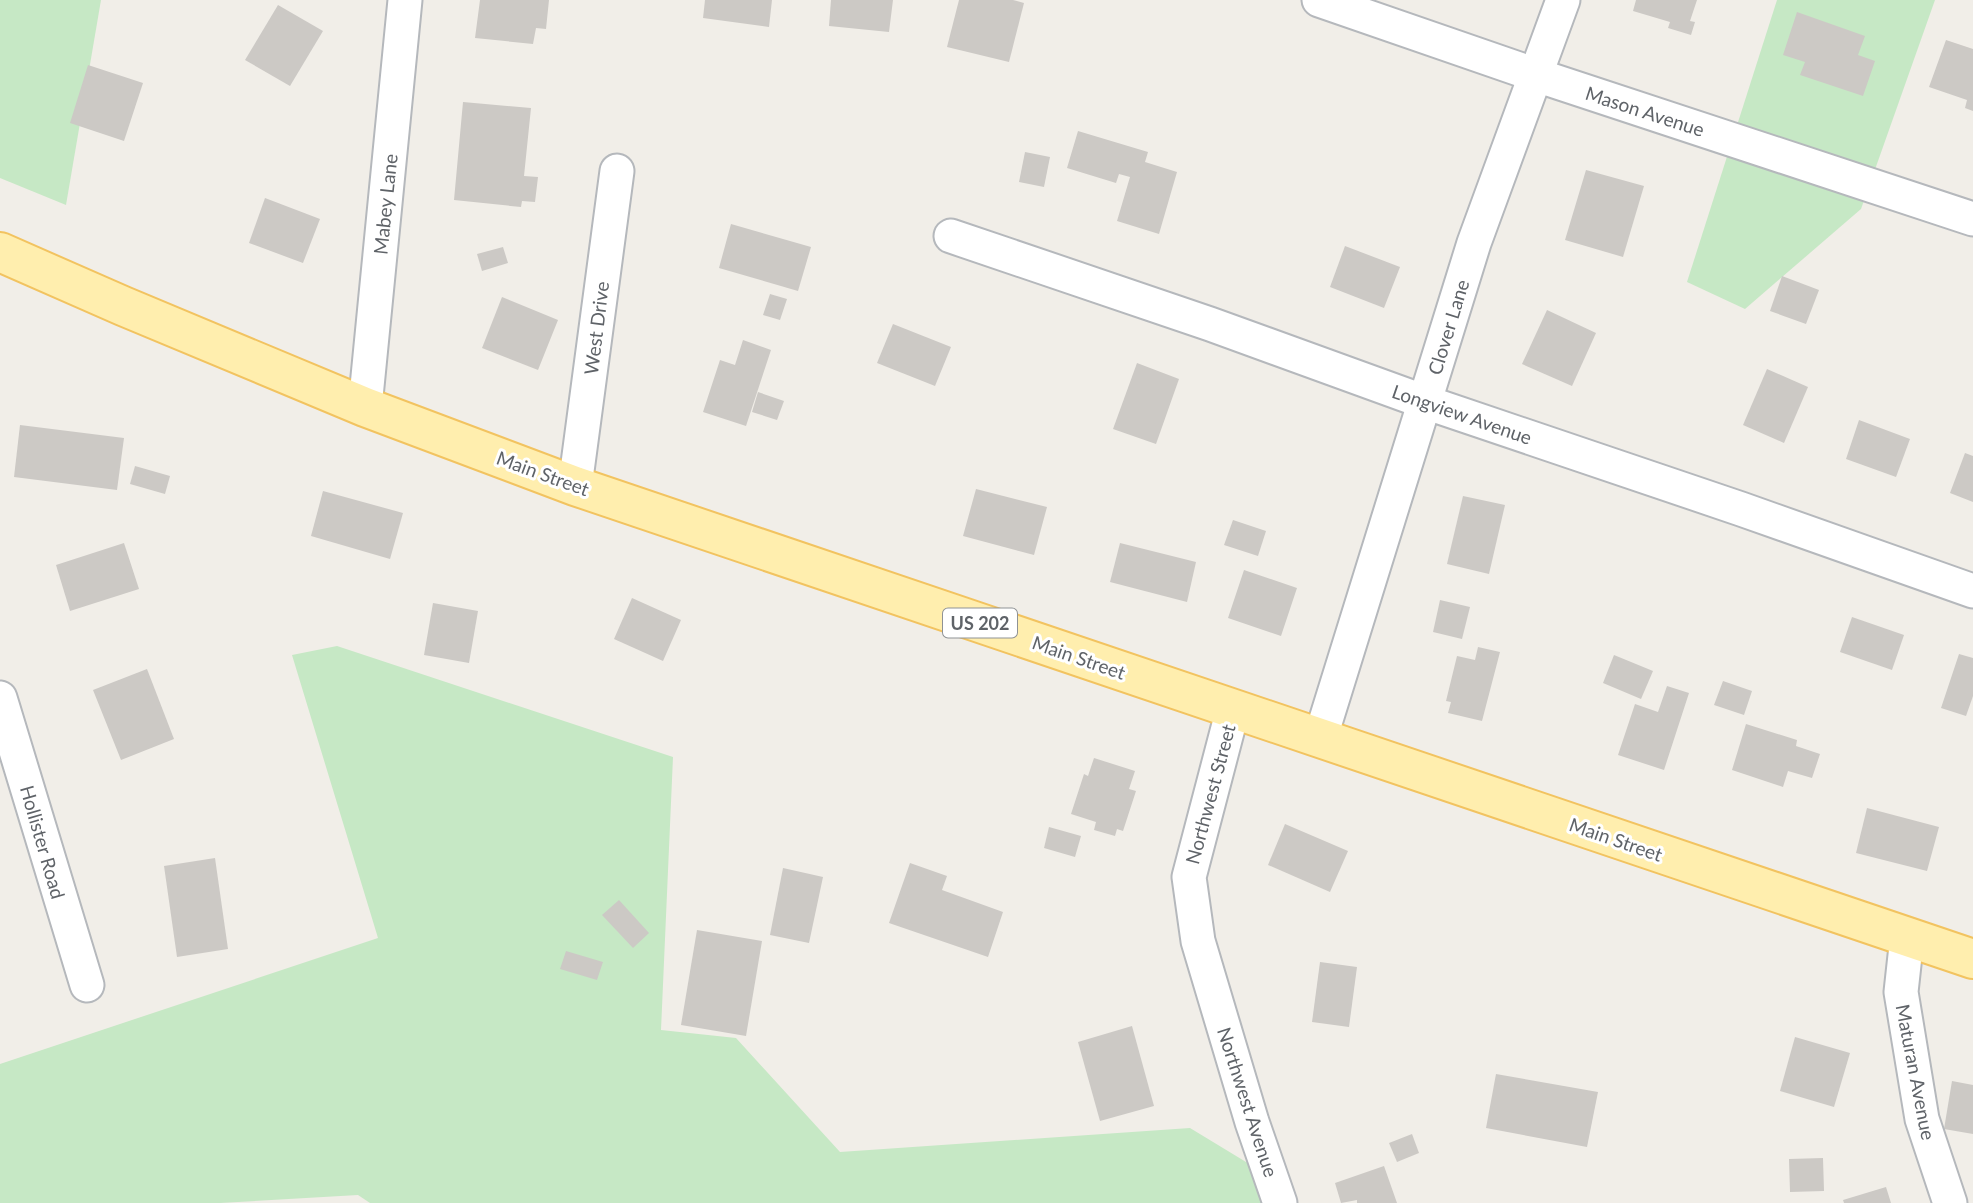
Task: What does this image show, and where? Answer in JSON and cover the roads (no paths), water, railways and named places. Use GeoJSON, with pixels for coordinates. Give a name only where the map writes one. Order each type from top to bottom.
{"type":"FeatureCollection","features":[{"type":"Feature","properties":{"kind":"main road","name":"Main Street"},"geometry":{"type":"LineString","coordinates":[[0,252],[365,407],[575,486],[1973,959]]}},
{"type":"Feature","properties":{"kind":"street","name":"Mabey Lane"},"geometry":{"type":"LineString","coordinates":[[365,407],[405,0]]}},
{"type":"Feature","properties":{"kind":"street","name":"Mason Avenue"},"geometry":{"type":"LineString","coordinates":[[1319,0],[1536,75],[1973,219]]}},
{"type":"Feature","properties":{"kind":"street","name":"Clover Lane"},"geometry":{"type":"LineString","coordinates":[[1320,739],[1474,243],[1563,0]]}},
{"type":"Feature","properties":{"kind":"street","name":"West Drive"},"geometry":{"type":"LineString","coordinates":[[575,486],[617,171]]}},
{"type":"Feature","properties":{"kind":"street","name":"Longview Avenue"},"geometry":{"type":"LineString","coordinates":[[951,236],[1973,591]]}},
{"type":"Feature","properties":{"kind":"street","name":"Hollister Road"},"geometry":{"type":"LineString","coordinates":[[0,698],[87,985]]}},
{"type":"Feature","properties":{"kind":"street","name":"Northwest Street"},"geometry":{"type":"LineString","coordinates":[[1216,1001],[1198,940],[1189,877],[1233,709]]}},
{"type":"Feature","properties":{"kind":"street","name":"Maturan Avenue"},"geometry":{"type":"LineString","coordinates":[[1907,937],[1901,992],[1922,1119],[1950,1203]]}},
{"type":"Feature","properties":{"kind":"street","name":"Northwest Avenue"},"geometry":{"type":"LineString","coordinates":[[1216,1001],[1252,1122],[1280,1203]]}}]}
